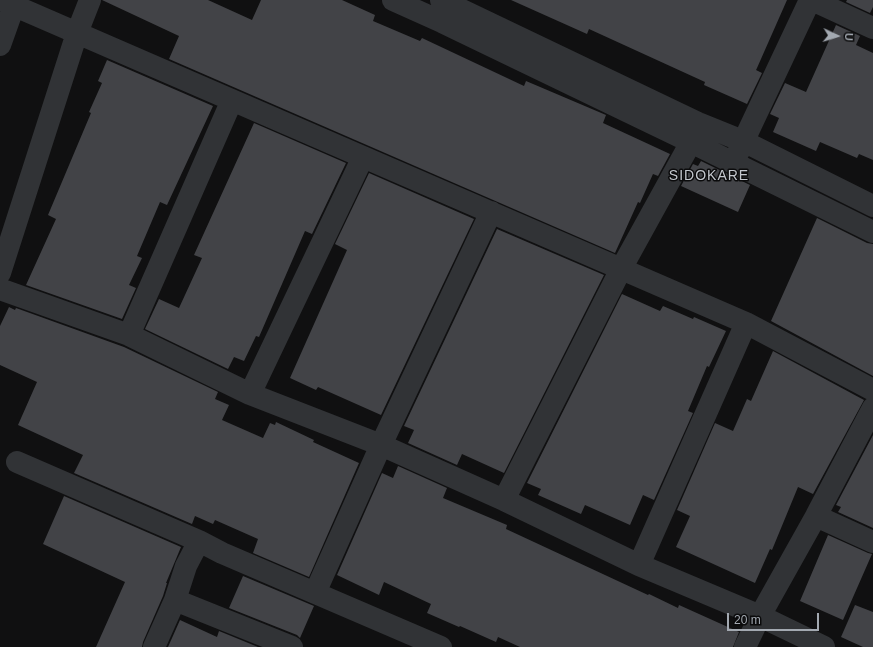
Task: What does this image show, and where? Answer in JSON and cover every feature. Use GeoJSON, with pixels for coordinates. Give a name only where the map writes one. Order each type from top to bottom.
{"type":"FeatureCollection","features":[{"type":"Feature","properties":{"kind":"street"},"geometry":{"type":"LineString","coordinates":[[0,273],[77,33],[90,0]]}},
{"type":"Feature","properties":{"kind":"street"},"geometry":{"type":"LineString","coordinates":[[393,0],[421,6],[694,132],[745,142],[873,206]]}},
{"type":"Feature","properties":{"kind":"street"},"geometry":{"type":"LineString","coordinates":[[441,0],[694,132],[733,163],[873,232]]}},
{"type":"Feature","properties":{"kind":"street"},"geometry":{"type":"LineString","coordinates":[[733,163],[745,142],[811,0],[873,28]]}},
{"type":"Feature","properties":{"kind":"street"},"geometry":{"type":"LineString","coordinates":[[0,45],[10,2],[77,33],[746,323],[873,390]]}},
{"type":"Feature","properties":{"kind":"street"},"geometry":{"type":"LineString","coordinates":[[129,334],[232,100]]}},
{"type":"Feature","properties":{"kind":"street"},"geometry":{"type":"LineString","coordinates":[[504,500],[621,269],[694,132]]}},
{"type":"Feature","properties":{"kind":"street"},"geometry":{"type":"LineString","coordinates":[[250,394],[363,157]]}},
{"type":"Feature","properties":{"kind":"street"},"geometry":{"type":"LineString","coordinates":[[315,593],[381,445],[491,212]]}},
{"type":"Feature","properties":{"kind":"street"},"geometry":{"type":"LineString","coordinates":[[0,289],[129,334],[250,394],[381,445],[504,500],[638,565],[760,616],[824,647]]}},
{"type":"Feature","properties":{"kind":"street"},"geometry":{"type":"LineString","coordinates":[[638,565],[746,323]]}},
{"type":"Feature","properties":{"kind":"street"},"geometry":{"type":"LineString","coordinates":[[745,647],[760,616],[816,516],[873,408]]}},
{"type":"Feature","properties":{"kind":"street"},"geometry":{"type":"LineString","coordinates":[[17,462],[199,541],[222,553],[441,647]]}},
{"type":"Feature","properties":{"kind":"street"},"geometry":{"type":"LineString","coordinates":[[816,516],[873,542]]}},
{"type":"Feature","properties":{"kind":"street"},"geometry":{"type":"LineString","coordinates":[[154,647],[175,600],[186,566],[199,541]]}},
{"type":"Feature","properties":{"kind":"street"},"geometry":{"type":"LineString","coordinates":[[175,600],[292,647]]}},
{"type":"Feature","properties":{"kind":"building"},"geometry":{"type":"Polygon","coordinates":[[[102,0],[208,0],[252,20],[261,0],[342,0],[375,15],[373,21],[420,41],[422,38],[524,86],[526,81],[606,115],[603,123],[670,154],[658,176],[653,174],[640,203],[638,202],[615,253],[169,59],[179,36],[102,0]]]}},
{"type":"Feature","properties":{"kind":"building"},"geometry":{"type":"Polygon","coordinates":[[[511,0],[787,0],[756,70],[762,73],[747,104],[704,85],[705,82],[589,29],[587,34],[511,0]]]}},
{"type":"Feature","properties":{"kind":"building"},"geometry":{"type":"Polygon","coordinates":[[[847,0],[873,0],[873,7],[870,13],[846,2],[847,0]]]}},
{"type":"Feature","properties":{"kind":"building"},"geometry":{"type":"Polygon","coordinates":[[[836,25],[860,36],[856,45],[873,53],[873,160],[859,154],[857,158],[820,142],[816,151],[773,132],[779,118],[770,114],[785,83],[806,92],[836,25]]]}},
{"type":"Feature","properties":{"kind":"building"},"geometry":{"type":"Polygon","coordinates":[[[107,60],[213,106],[167,205],[160,202],[137,256],[142,258],[129,285],[136,288],[122,319],[26,285],[56,219],[48,215],[91,113],[89,112],[102,83],[98,81],[107,60]]]}},
{"type":"Feature","properties":{"kind":"building"},"geometry":{"type":"Polygon","coordinates":[[[254,123],[346,163],[312,234],[305,231],[259,337],[256,336],[244,361],[234,357],[228,369],[145,329],[159,299],[179,308],[202,258],[194,255],[254,123]]]}},
{"type":"Feature","properties":{"kind":"building"},"geometry":{"type":"Polygon","coordinates":[[[701,161],[750,185],[738,212],[681,186],[693,164],[698,166],[701,161]]]}},
{"type":"Feature","properties":{"kind":"building"},"geometry":{"type":"Polygon","coordinates":[[[369,173],[474,219],[381,415],[318,387],[316,390],[290,378],[347,250],[335,244],[369,173]]]}},
{"type":"Feature","properties":{"kind":"building"},"geometry":{"type":"Polygon","coordinates":[[[817,218],[867,243],[873,244],[873,376],[771,321],[817,218]]]}},
{"type":"Feature","properties":{"kind":"building"},"geometry":{"type":"Polygon","coordinates":[[[497,229],[604,275],[504,473],[462,454],[457,465],[408,443],[414,430],[404,426],[497,229]]]}},
{"type":"Feature","properties":{"kind":"building"},"geometry":{"type":"Polygon","coordinates":[[[622,294],[660,311],[663,306],[693,319],[694,317],[726,331],[709,367],[707,366],[688,411],[693,413],[654,500],[643,495],[630,525],[585,505],[581,514],[538,495],[541,489],[527,483],[622,294]]]}},
{"type":"Feature","properties":{"kind":"building"},"geometry":{"type":"Polygon","coordinates":[[[9,307],[15,310],[16,308],[124,347],[218,392],[215,399],[229,405],[222,420],[263,438],[270,423],[275,425],[276,422],[314,440],[313,442],[359,463],[309,577],[253,553],[258,539],[215,520],[213,524],[195,516],[192,524],[74,473],[83,455],[18,425],[37,382],[0,365],[0,326],[9,307]]]}},
{"type":"Feature","properties":{"kind":"building"},"geometry":{"type":"Polygon","coordinates":[[[773,351],[864,400],[813,494],[798,487],[772,550],[770,549],[755,583],[676,547],[690,516],[677,510],[715,423],[733,431],[747,399],[751,401],[773,351]]]}},
{"type":"Feature","properties":{"kind":"building"},"geometry":{"type":"Polygon","coordinates":[[[873,435],[873,528],[838,512],[841,507],[836,505],[873,435]]]}},
{"type":"Feature","properties":{"kind":"building"},"geometry":{"type":"Polygon","coordinates":[[[398,466],[447,488],[443,498],[507,525],[506,529],[648,595],[649,594],[678,608],[679,605],[739,632],[733,647],[520,647],[498,637],[496,642],[427,613],[431,604],[384,582],[379,595],[337,575],[382,473],[393,478],[398,466]]]}},
{"type":"Feature","properties":{"kind":"building"},"geometry":{"type":"Polygon","coordinates":[[[64,496],[181,547],[142,647],[96,647],[125,582],[43,544],[64,496]]]}},
{"type":"Feature","properties":{"kind":"building"},"geometry":{"type":"Polygon","coordinates":[[[828,535],[872,554],[843,620],[800,601],[828,535]]]}},
{"type":"Feature","properties":{"kind":"building"},"geometry":{"type":"Polygon","coordinates":[[[243,576],[314,606],[300,638],[297,635],[229,608],[243,576]]]}},
{"type":"Feature","properties":{"kind":"building"},"geometry":{"type":"Polygon","coordinates":[[[855,605],[873,612],[873,647],[863,647],[841,637],[855,605]]]}},
{"type":"Feature","properties":{"kind":"building"},"geometry":{"type":"Polygon","coordinates":[[[180,620],[217,637],[219,631],[258,647],[168,647],[180,620]]]}},
{"type":"Feature","properties":{"kind":"district","name":"SIDOKARE"},"geometry":{"type":"Point","coordinates":[709,176]}}]}
